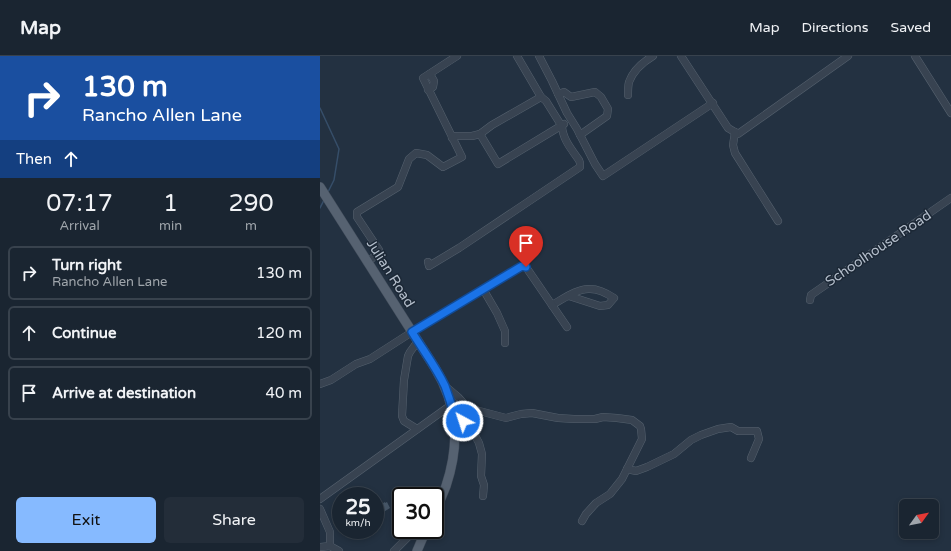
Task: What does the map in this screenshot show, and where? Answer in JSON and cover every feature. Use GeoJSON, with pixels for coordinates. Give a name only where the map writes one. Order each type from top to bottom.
{"type":"FeatureCollection","features":[{"type":"Feature","properties":{"kind":"main road","name":"Julian Road"},"geometry":{"type":"LineString","coordinates":[[320,187],[445,386],[454,417],[455,439],[453,461],[444,491]]}},
{"type":"Feature","properties":{"kind":"main road"},"geometry":{"type":"LineString","coordinates":[[417,551],[422,539]]}},
{"type":"Feature","properties":{"kind":"street"},"geometry":{"type":"LineString","coordinates":[[367,262],[378,254],[379,250],[358,217],[357,212],[398,187],[409,159],[416,153],[427,155],[443,167],[462,158],[423,78],[457,56]]}},
{"type":"Feature","properties":{"kind":"street"},"geometry":{"type":"LineString","coordinates":[[428,262],[429,266],[459,248],[580,167],[579,160],[566,140],[562,130],[562,125],[542,97],[517,56]]}},
{"type":"Feature","properties":{"kind":"street"},"geometry":{"type":"LineString","coordinates":[[539,56],[566,110],[603,176],[713,103]]}},
{"type":"Feature","properties":{"kind":"street"},"geometry":{"type":"LineString","coordinates":[[628,95],[628,87],[633,75],[644,62],[653,56]]}},
{"type":"Feature","properties":{"kind":"street"},"geometry":{"type":"LineString","coordinates":[[681,56],[728,128],[738,134],[848,56]]}},
{"type":"Feature","properties":{"kind":"street"},"geometry":{"type":"LineString","coordinates":[[915,56],[951,113]]}},
{"type":"Feature","properties":{"kind":"street"},"geometry":{"type":"LineString","coordinates":[[558,94],[564,92],[571,97]]}},
{"type":"Feature","properties":{"kind":"street"},"geometry":{"type":"LineString","coordinates":[[571,97],[594,92],[601,97],[608,109],[607,116],[580,135]]}},
{"type":"Feature","properties":{"kind":"street"},"geometry":{"type":"LineString","coordinates":[[452,138],[455,136],[472,136],[480,134],[492,125],[542,97]]}},
{"type":"Feature","properties":{"kind":"street"},"geometry":{"type":"LineString","coordinates":[[566,110],[568,109],[571,97]]}},
{"type":"Feature","properties":{"kind":"street"},"geometry":{"type":"LineString","coordinates":[[480,134],[498,164],[571,119]]}},
{"type":"Feature","properties":{"kind":"street"},"geometry":{"type":"LineString","coordinates":[[735,132],[733,145],[735,153],[778,221]]}},
{"type":"Feature","properties":{"kind":"street","name":"Schoolhouse Road"},"geometry":{"type":"LineString","coordinates":[[810,300],[811,295],[951,198]]}},
{"type":"Feature","properties":{"kind":"street"},"geometry":{"type":"LineString","coordinates":[[320,384],[331,380],[356,364],[370,359],[522,266],[526,267],[567,327]]}},
{"type":"Feature","properties":{"kind":"street"},"geometry":{"type":"LineString","coordinates":[[552,305],[578,291],[590,288],[606,293],[614,298],[608,305],[600,306],[569,296]]}},
{"type":"Feature","properties":{"kind":"street"},"geometry":{"type":"LineString","coordinates":[[483,289],[497,313],[504,331],[505,343]]}},
{"type":"Feature","properties":{"kind":"street"},"geometry":{"type":"LineString","coordinates":[[417,429],[404,421],[402,416],[404,380],[408,356],[418,341]]}},
{"type":"Feature","properties":{"kind":"street"},"geometry":{"type":"LineString","coordinates":[[445,386],[468,408],[506,418],[532,413],[558,418],[574,419],[595,419],[603,417],[632,420],[640,426],[642,438],[622,479],[610,494],[596,504],[586,514],[582,521]]}},
{"type":"Feature","properties":{"kind":"street"},"geometry":{"type":"LineString","coordinates":[[320,499],[451,405]]}},
{"type":"Feature","properties":{"kind":"street"},"geometry":{"type":"LineString","coordinates":[[454,417],[470,426],[479,443],[482,454],[482,476],[484,485],[483,496]]}},
{"type":"Feature","properties":{"kind":"street"},"geometry":{"type":"LineString","coordinates":[[627,469],[636,471],[647,467],[674,454],[691,440],[701,435],[718,429],[731,427],[738,431],[757,431],[759,439],[751,458]]}},
{"type":"Feature","properties":{"kind":"street"},"geometry":{"type":"LineString","coordinates":[[320,510],[330,532],[330,546]]}},
{"type":"Feature","properties":{"kind":"street"},"geometry":{"type":"LineString","coordinates":[[394,551],[406,539]]}},
{"type":"Feature","properties":{"kind":"street"},"geometry":{"type":"LineString","coordinates":[[320,547],[330,546],[339,551]]}},
{"type":"Feature","properties":{"kind":"building"},"geometry":{"type":"Polygon","coordinates":[[[387,502],[390,508],[384,512],[384,503],[387,502]]]}},
{"type":"Feature","properties":{"kind":"waterway"},"geometry":{"type":"LineString","coordinates":[[320,108],[339,149],[334,180],[328,192]]}},
{"type":"Feature","properties":{"kind":"waterway"},"geometry":{"type":"LineString","coordinates":[[320,208],[324,200]]}},
{"type":"Feature","properties":{"kind":"route"},"geometry":{"type":"LineString","coordinates":[[463,421],[454,417],[445,386],[412,332],[522,266],[526,267]]}}]}
